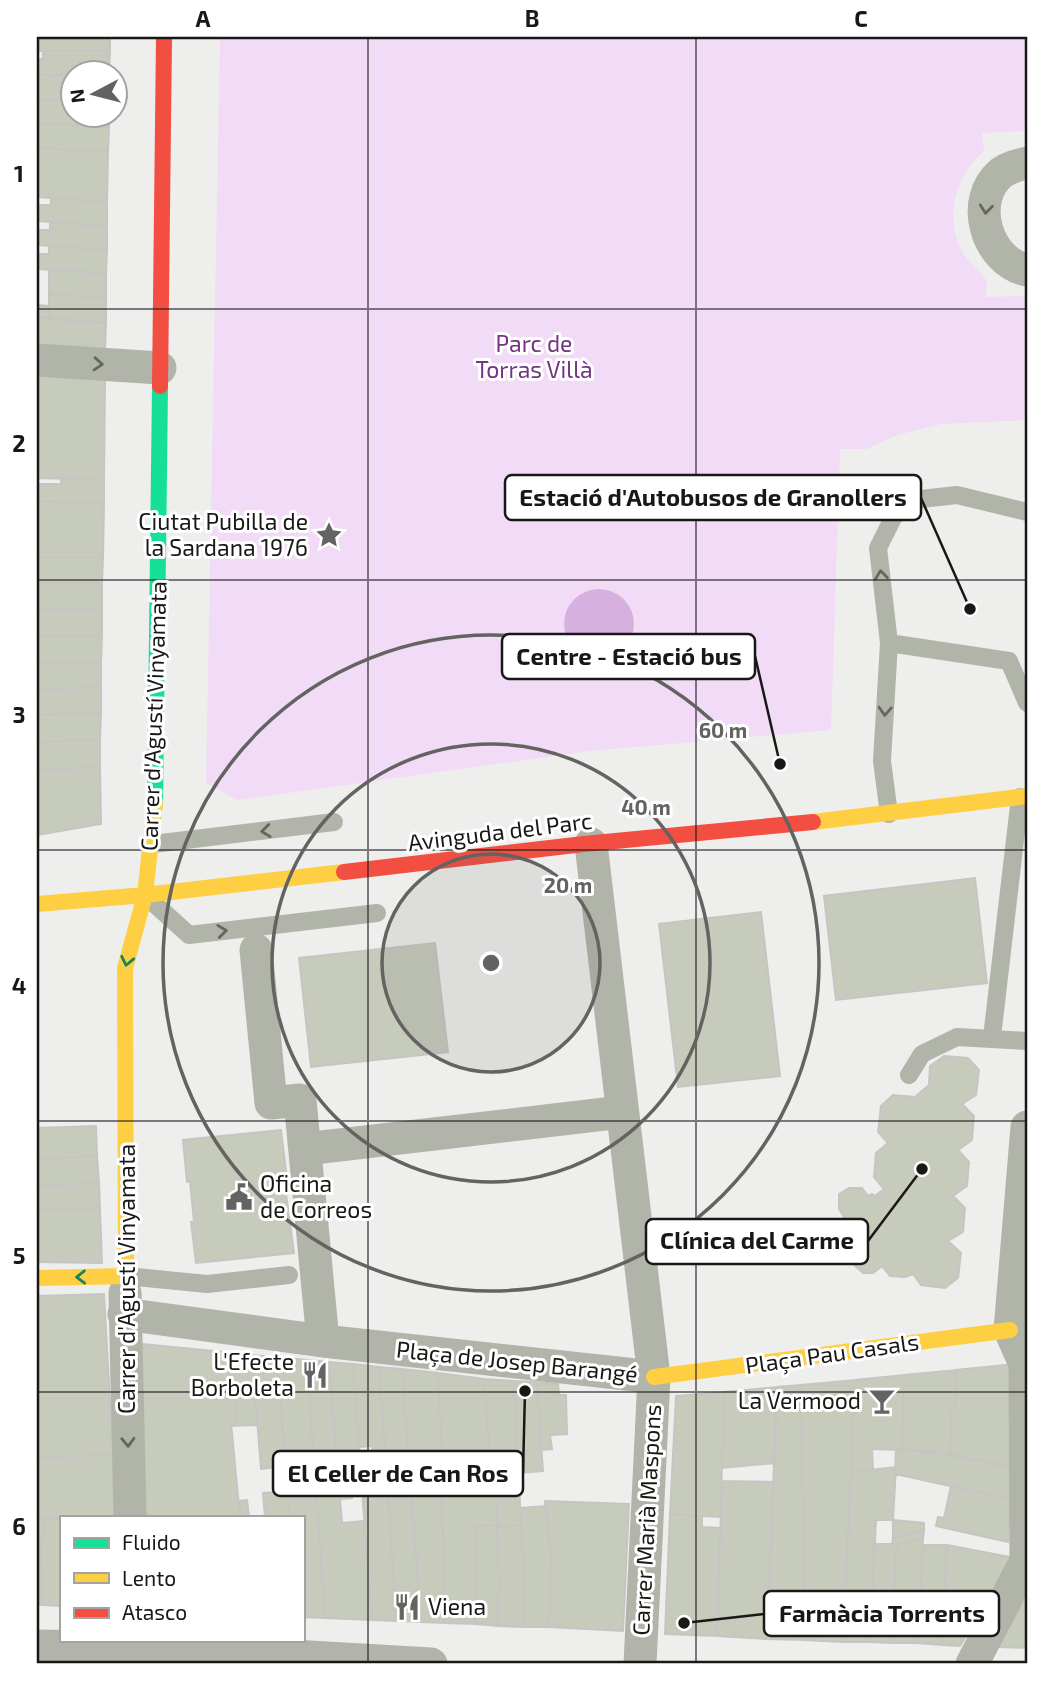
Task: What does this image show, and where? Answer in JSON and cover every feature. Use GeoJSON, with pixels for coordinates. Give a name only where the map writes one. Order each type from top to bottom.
{"type":"FeatureCollection","features":[{"type":"Feature","properties":{"kind":"street","name":"Carrer d'Agustí Vinyamata"},"geometry":{"type":"LineString","coordinates":[[130,1516],[124,1314],[125,968],[145,895],[155,814],[164,37]]}},
{"type":"Feature","properties":{"kind":"street"},"geometry":{"type":"LineString","coordinates":[[1027,163],[1003,171],[995,180],[986,202],[985,213],[988,234],[998,253],[1013,267],[1027,270]]}},
{"type":"Feature","properties":{"kind":"street"},"geometry":{"type":"LineString","coordinates":[[37,360],[160,368]]}},
{"type":"Feature","properties":{"kind":"street","name":"Avinguda del Parc"},"geometry":{"type":"LineString","coordinates":[[37,904],[145,895],[1023,797]]}},
{"type":"Feature","properties":{"kind":"street","name":"Plaça de Josep Barangé"},"geometry":{"type":"LineString","coordinates":[[124,1314],[323,1340],[654,1377],[591,844]]}},
{"type":"Feature","properties":{"kind":"street"},"geometry":{"type":"LineString","coordinates":[[256,950],[271,1103],[300,1100],[323,1340]]}},
{"type":"Feature","properties":{"kind":"street"},"geometry":{"type":"LineString","coordinates":[[305,1149],[622,1112]]}},
{"type":"Feature","properties":{"kind":"street"},"geometry":{"type":"LineString","coordinates":[[972,1664],[1027,1560],[1025,1364],[1010,1330],[1027,1127]]}},
{"type":"Feature","properties":{"kind":"street"},"geometry":{"type":"LineString","coordinates":[[37,1278],[126,1276]]}},
{"type":"Feature","properties":{"kind":"street","name":"Plaça Pau Casals"},"geometry":{"type":"LineString","coordinates":[[654,1377],[1010,1330]]}},
{"type":"Feature","properties":{"kind":"street","name":"Carrer Marià Maspons"},"geometry":{"type":"LineString","coordinates":[[640,1664],[654,1377]]}},
{"type":"Feature","properties":{"kind":"street"},"geometry":{"type":"LineString","coordinates":[[37,1646],[431,1664]]}},
{"type":"Feature","properties":{"kind":"lane"},"geometry":{"type":"LineString","coordinates":[[889,814],[882,761],[889,643],[878,548],[894,516],[921,499],[957,495],[1027,512]]}},
{"type":"Feature","properties":{"kind":"lane"},"geometry":{"type":"LineString","coordinates":[[889,643],[1009,660],[1027,703]]}},
{"type":"Feature","properties":{"kind":"lane"},"geometry":{"type":"LineString","coordinates":[[992,1037],[1023,797]]}},
{"type":"Feature","properties":{"kind":"lane"},"geometry":{"type":"LineString","coordinates":[[153,844],[334,822]]}},
{"type":"Feature","properties":{"kind":"lane"},"geometry":{"type":"LineString","coordinates":[[145,895],[189,935],[377,913]]}},
{"type":"Feature","properties":{"kind":"lane"},"geometry":{"type":"LineString","coordinates":[[909,1075],[922,1054],[957,1037],[1027,1041]]}},
{"type":"Feature","properties":{"kind":"lane"},"geometry":{"type":"LineString","coordinates":[[126,1276],[206,1283],[289,1275]]}},
{"type":"Feature","properties":{"kind":"green space","name":"Parc de Torras Villà"},"geometry":{"type":"Polygon","coordinates":[[[220,37],[1027,37],[1027,131],[982,133],[984,151],[965,173],[955,199],[953,213],[954,228],[964,255],[986,280],[986,297],[1027,296],[1027,420],[941,424],[897,435],[867,449],[840,449],[831,730],[590,751],[237,800],[206,783],[220,37]]]}},
{"type":"Feature","properties":{"kind":"shaded area"},"geometry":{"type":"Polygon","coordinates":[[[599,589],[624,599],[634,624],[624,649],[599,659],[574,649],[564,624],[574,599],[599,589]]]}},
{"type":"Feature","properties":{"kind":"building"},"geometry":{"type":"Polygon","coordinates":[[[38,37],[110,37],[110,51],[38,51],[38,37]]]}},
{"type":"Feature","properties":{"kind":"building"},"geometry":{"type":"Polygon","coordinates":[[[43,51],[110,51],[110,60],[60,60],[60,75],[37,75],[37,59],[43,59],[43,51]]]}},
{"type":"Feature","properties":{"kind":"building"},"geometry":{"type":"Polygon","coordinates":[[[37,75],[60,76],[60,100],[37,99],[37,75]]]}},
{"type":"Feature","properties":{"kind":"building"},"geometry":{"type":"Polygon","coordinates":[[[37,99],[60,100],[60,124],[37,123],[37,99]]]}},
{"type":"Feature","properties":{"kind":"building"},"geometry":{"type":"Polygon","coordinates":[[[37,123],[60,124],[60,130],[109,130],[108,152],[37,148],[37,123]]]}},
{"type":"Feature","properties":{"kind":"building"},"geometry":{"type":"Polygon","coordinates":[[[37,148],[108,152],[107,202],[37,197],[37,148]]]}},
{"type":"Feature","properties":{"kind":"building"},"geometry":{"type":"Polygon","coordinates":[[[51,198],[107,202],[107,226],[37,221],[37,205],[51,205],[51,198]]]}},
{"type":"Feature","properties":{"kind":"building"},"geometry":{"type":"Polygon","coordinates":[[[50,222],[107,226],[107,250],[37,245],[37,230],[50,230],[50,222]]]}},
{"type":"Feature","properties":{"kind":"building"},"geometry":{"type":"Polygon","coordinates":[[[49,246],[107,250],[106,273],[37,269],[37,254],[49,254],[49,246]]]}},
{"type":"Feature","properties":{"kind":"building"},"geometry":{"type":"Polygon","coordinates":[[[49,270],[106,273],[106,298],[49,294],[49,270]]]}},
{"type":"Feature","properties":{"kind":"building"},"geometry":{"type":"Polygon","coordinates":[[[49,294],[106,298],[106,323],[49,319],[49,294]]]}},
{"type":"Feature","properties":{"kind":"building"},"geometry":{"type":"Polygon","coordinates":[[[37,305],[49,306],[49,317],[37,317],[37,305]]]}},
{"type":"Feature","properties":{"kind":"building"},"geometry":{"type":"Polygon","coordinates":[[[37,317],[106,323],[105,350],[37,345],[37,317]]]}},
{"type":"Feature","properties":{"kind":"building"},"geometry":{"type":"Polygon","coordinates":[[[37,375],[105,379],[104,480],[37,478],[37,375]]]}},
{"type":"Feature","properties":{"kind":"building"},"geometry":{"type":"Polygon","coordinates":[[[61,479],[104,480],[104,503],[37,501],[37,484],[61,484],[61,479]]]}},
{"type":"Feature","properties":{"kind":"building"},"geometry":{"type":"Polygon","coordinates":[[[37,501],[104,503],[103,557],[37,557],[37,501]]]}},
{"type":"Feature","properties":{"kind":"building"},"geometry":{"type":"Polygon","coordinates":[[[37,557],[103,557],[102,583],[37,583],[37,557]]]}},
{"type":"Feature","properties":{"kind":"building"},"geometry":{"type":"Polygon","coordinates":[[[37,583],[102,583],[102,609],[37,609],[37,583]]]}},
{"type":"Feature","properties":{"kind":"building"},"geometry":{"type":"Polygon","coordinates":[[[37,609],[102,609],[102,636],[37,637],[37,609]]]}},
{"type":"Feature","properties":{"kind":"building"},"geometry":{"type":"Polygon","coordinates":[[[102,636],[101,662],[37,663],[37,637],[102,636]]]}},
{"type":"Feature","properties":{"kind":"building"},"geometry":{"type":"Polygon","coordinates":[[[101,662],[101,687],[37,689],[37,663],[101,662]]]}},
{"type":"Feature","properties":{"kind":"building"},"geometry":{"type":"Polygon","coordinates":[[[101,687],[101,713],[37,715],[37,689],[101,687]]]}},
{"type":"Feature","properties":{"kind":"building"},"geometry":{"type":"Polygon","coordinates":[[[101,713],[100,739],[37,742],[37,715],[101,713]]]}},
{"type":"Feature","properties":{"kind":"building"},"geometry":{"type":"Polygon","coordinates":[[[100,739],[100,767],[37,770],[37,742],[100,739]]]}},
{"type":"Feature","properties":{"kind":"building"},"geometry":{"type":"Polygon","coordinates":[[[100,767],[101,824],[37,835],[37,770],[100,767]]]}},
{"type":"Feature","properties":{"kind":"building"},"geometry":{"type":"Polygon","coordinates":[[[975,878],[987,983],[836,1000],[824,896],[975,878]]]}},
{"type":"Feature","properties":{"kind":"building"},"geometry":{"type":"Polygon","coordinates":[[[761,912],[780,1076],[678,1087],[659,924],[761,912]]]}},
{"type":"Feature","properties":{"kind":"building"},"geometry":{"type":"Polygon","coordinates":[[[435,943],[448,1052],[311,1067],[299,958],[435,943]]]}},
{"type":"Feature","properties":{"kind":"building"},"geometry":{"type":"Polygon","coordinates":[[[944,1056],[968,1058],[979,1070],[976,1095],[962,1104],[974,1116],[972,1140],[958,1150],[969,1162],[967,1186],[953,1196],[965,1208],[963,1232],[948,1241],[961,1253],[958,1278],[945,1288],[921,1285],[913,1274],[905,1277],[890,1276],[882,1266],[873,1273],[863,1273],[852,1263],[853,1254],[843,1252],[835,1242],[836,1226],[845,1219],[839,1209],[839,1194],[849,1188],[862,1188],[868,1196],[875,1196],[884,1189],[874,1177],[876,1153],[888,1143],[878,1132],[881,1106],[893,1095],[915,1097],[929,1085],[930,1066],[944,1056]]]}},
{"type":"Feature","properties":{"kind":"building"},"geometry":{"type":"Polygon","coordinates":[[[96,1126],[97,1156],[37,1159],[37,1128],[96,1126]]]}},
{"type":"Feature","properties":{"kind":"building","name":"Oficina de Correos"},"geometry":{"type":"Polygon","coordinates":[[[281,1130],[286,1171],[283,1172],[294,1253],[196,1263],[190,1181],[187,1182],[183,1140],[281,1130]]]}},
{"type":"Feature","properties":{"kind":"building"},"geometry":{"type":"Polygon","coordinates":[[[97,1156],[99,1183],[37,1185],[37,1159],[97,1156]]]}},
{"type":"Feature","properties":{"kind":"building"},"geometry":{"type":"Polygon","coordinates":[[[99,1183],[100,1208],[37,1210],[37,1185],[99,1183]]]}},
{"type":"Feature","properties":{"kind":"building"},"geometry":{"type":"Polygon","coordinates":[[[100,1208],[102,1263],[37,1262],[37,1210],[100,1208]]]}},
{"type":"Feature","properties":{"kind":"building"},"geometry":{"type":"Polygon","coordinates":[[[104,1294],[113,1455],[37,1457],[37,1296],[104,1294]]]}},
{"type":"Feature","properties":{"kind":"building"},"geometry":{"type":"Polygon","coordinates":[[[132,1343],[234,1353],[236,1422],[231,1423],[240,1516],[141,1516],[132,1343]]]}},
{"type":"Feature","properties":{"kind":"building"},"geometry":{"type":"Polygon","coordinates":[[[234,1353],[252,1355],[257,1425],[231,1426],[231,1423],[236,1422],[234,1353]]]}},
{"type":"Feature","properties":{"kind":"building"},"geometry":{"type":"Polygon","coordinates":[[[252,1355],[277,1357],[286,1466],[261,1469],[252,1355]]]}},
{"type":"Feature","properties":{"kind":"building"},"geometry":{"type":"Polygon","coordinates":[[[277,1357],[307,1360],[316,1499],[288,1500],[277,1357]]]}},
{"type":"Feature","properties":{"kind":"building"},"geometry":{"type":"Polygon","coordinates":[[[307,1360],[329,1362],[337,1461],[314,1463],[307,1360]]]}},
{"type":"Feature","properties":{"kind":"building"},"geometry":{"type":"Polygon","coordinates":[[[329,1362],[353,1364],[361,1472],[338,1474],[329,1362]]]}},
{"type":"Feature","properties":{"kind":"building"},"geometry":{"type":"Polygon","coordinates":[[[353,1364],[379,1367],[386,1461],[374,1462],[372,1446],[359,1447],[353,1364]]]}},
{"type":"Feature","properties":{"kind":"building"},"geometry":{"type":"Polygon","coordinates":[[[1014,1364],[1011,1467],[950,1454],[956,1370],[1014,1364]]]}},
{"type":"Feature","properties":{"kind":"building"},"geometry":{"type":"Polygon","coordinates":[[[379,1367],[402,1369],[409,1465],[386,1466],[379,1367]]]}},
{"type":"Feature","properties":{"kind":"building"},"geometry":{"type":"Polygon","coordinates":[[[402,1369],[438,1373],[442,1455],[409,1459],[402,1369]]]}},
{"type":"Feature","properties":{"kind":"building"},"geometry":{"type":"Polygon","coordinates":[[[956,1370],[950,1454],[902,1450],[904,1375],[956,1370]]]}},
{"type":"Feature","properties":{"kind":"building"},"geometry":{"type":"Polygon","coordinates":[[[438,1373],[484,1379],[491,1471],[468,1474],[468,1478],[443,1480],[438,1373]]]}},
{"type":"Feature","properties":{"kind":"building"},"geometry":{"type":"Polygon","coordinates":[[[904,1375],[902,1450],[872,1449],[873,1470],[851,1472],[855,1380],[904,1375]]]}},
{"type":"Feature","properties":{"kind":"building"},"geometry":{"type":"Polygon","coordinates":[[[484,1379],[514,1381],[521,1525],[497,1527],[495,1475],[491,1475],[484,1379]]]}},
{"type":"Feature","properties":{"kind":"building"},"geometry":{"type":"Polygon","coordinates":[[[855,1380],[843,1642],[805,1640],[801,1385],[855,1380]]]}},
{"type":"Feature","properties":{"kind":"building"},"geometry":{"type":"Polygon","coordinates":[[[514,1381],[537,1382],[543,1471],[518,1473],[514,1381]]]}},
{"type":"Feature","properties":{"kind":"building"},"geometry":{"type":"Polygon","coordinates":[[[537,1382],[558,1384],[559,1395],[566,1395],[567,1434],[550,1435],[552,1449],[541,1450],[537,1382]]]}},
{"type":"Feature","properties":{"kind":"building"},"geometry":{"type":"Polygon","coordinates":[[[801,1385],[805,1640],[767,1639],[777,1387],[801,1385]]]}},
{"type":"Feature","properties":{"kind":"building"},"geometry":{"type":"Polygon","coordinates":[[[777,1387],[775,1463],[722,1468],[725,1392],[777,1387]]]}},
{"type":"Feature","properties":{"kind":"building"},"geometry":{"type":"Polygon","coordinates":[[[725,1392],[720,1517],[670,1514],[676,1396],[725,1392]]]}},
{"type":"Feature","properties":{"kind":"building"},"geometry":{"type":"Polygon","coordinates":[[[896,1449],[930,1451],[1011,1467],[1010,1499],[895,1474],[896,1449]]]}},
{"type":"Feature","properties":{"kind":"building"},"geometry":{"type":"Polygon","coordinates":[[[113,1455],[116,1516],[60,1516],[60,1518],[37,1519],[37,1457],[113,1455]]]}},
{"type":"Feature","properties":{"kind":"building"},"geometry":{"type":"Polygon","coordinates":[[[442,1455],[444,1623],[421,1622],[409,1459],[442,1455]]]}},
{"type":"Feature","properties":{"kind":"building"},"geometry":{"type":"Polygon","coordinates":[[[374,1462],[375,1476],[387,1475],[396,1621],[372,1620],[360,1464],[374,1462]]]}},
{"type":"Feature","properties":{"kind":"building"},"geometry":{"type":"Polygon","coordinates":[[[896,1467],[893,1520],[876,1520],[870,1642],[843,1642],[851,1472],[896,1467]]]}},
{"type":"Feature","properties":{"kind":"building"},"geometry":{"type":"Polygon","coordinates":[[[491,1471],[491,1475],[495,1475],[497,1525],[475,1526],[476,1624],[444,1623],[442,1494],[473,1492],[472,1473],[491,1471]]]}},
{"type":"Feature","properties":{"kind":"building"},"geometry":{"type":"Polygon","coordinates":[[[351,1473],[352,1498],[340,1499],[342,1523],[364,1521],[372,1620],[325,1618],[316,1490],[339,1488],[338,1474],[351,1473]]]}},
{"type":"Feature","properties":{"kind":"building"},"geometry":{"type":"Polygon","coordinates":[[[722,1481],[774,1482],[767,1639],[717,1636],[722,1481]]]}},
{"type":"Feature","properties":{"kind":"building"},"geometry":{"type":"Polygon","coordinates":[[[410,1482],[421,1622],[396,1621],[388,1484],[410,1482]]]}},
{"type":"Feature","properties":{"kind":"building"},"geometry":{"type":"Polygon","coordinates":[[[951,1486],[1010,1499],[1008,1542],[936,1526],[938,1517],[944,1518],[951,1486]]]}},
{"type":"Feature","properties":{"kind":"building"},"geometry":{"type":"Polygon","coordinates":[[[288,1491],[290,1516],[265,1516],[263,1493],[288,1491]]]}},
{"type":"Feature","properties":{"kind":"building"},"geometry":{"type":"Polygon","coordinates":[[[316,1499],[325,1618],[304,1617],[304,1516],[290,1516],[288,1500],[316,1499]]]}},
{"type":"Feature","properties":{"kind":"building"},"geometry":{"type":"Polygon","coordinates":[[[247,1500],[249,1516],[240,1516],[239,1501],[247,1500]]]}},
{"type":"Feature","properties":{"kind":"building"},"geometry":{"type":"Polygon","coordinates":[[[545,1501],[629,1504],[623,1631],[549,1627],[551,1556],[545,1501]]]}},
{"type":"Feature","properties":{"kind":"building"},"geometry":{"type":"Polygon","coordinates":[[[546,1506],[551,1556],[549,1627],[524,1627],[525,1581],[520,1508],[546,1506]]]}},
{"type":"Feature","properties":{"kind":"building"},"geometry":{"type":"Polygon","coordinates":[[[670,1514],[702,1516],[702,1527],[720,1528],[717,1636],[665,1634],[670,1514]]]}},
{"type":"Feature","properties":{"kind":"building"},"geometry":{"type":"Polygon","coordinates":[[[60,1518],[60,1606],[42,1605],[41,1545],[45,1519],[60,1518]]]}},
{"type":"Feature","properties":{"kind":"building"},"geometry":{"type":"Polygon","coordinates":[[[37,1519],[45,1519],[41,1545],[42,1605],[37,1605],[37,1519]]]}},
{"type":"Feature","properties":{"kind":"building"},"geometry":{"type":"Polygon","coordinates":[[[893,1520],[924,1523],[924,1531],[893,1538],[893,1520]]]}},
{"type":"Feature","properties":{"kind":"building"},"geometry":{"type":"Polygon","coordinates":[[[497,1525],[497,1626],[476,1624],[475,1526],[497,1525]]]}},
{"type":"Feature","properties":{"kind":"building"},"geometry":{"type":"Polygon","coordinates":[[[521,1525],[525,1581],[524,1627],[497,1626],[497,1527],[521,1525]]]}},
{"type":"Feature","properties":{"kind":"building"},"geometry":{"type":"Polygon","coordinates":[[[924,1531],[923,1538],[896,1545],[893,1643],[870,1642],[874,1544],[892,1544],[893,1538],[924,1531]]]}},
{"type":"Feature","properties":{"kind":"building"},"geometry":{"type":"Polygon","coordinates":[[[923,1538],[918,1643],[893,1643],[896,1545],[923,1538]]]}},
{"type":"Feature","properties":{"kind":"building"},"geometry":{"type":"Polygon","coordinates":[[[923,1545],[947,1545],[942,1645],[918,1643],[923,1545]]]}},
{"type":"Feature","properties":{"kind":"building"},"geometry":{"type":"Polygon","coordinates":[[[947,1545],[1015,1558],[960,1646],[942,1645],[947,1545]]]}},
{"type":"Feature","properties":{"kind":"building"},"geometry":{"type":"Polygon","coordinates":[[[1027,1598],[1027,1648],[1000,1647],[998,1644],[1027,1598]]]}},
{"type":"Feature","properties":{"kind":"traffic: fast"},"geometry":{"type":"LineString","coordinates":[[155,803],[160,386]]}},
{"type":"Feature","properties":{"kind":"traffic: slow"},"geometry":{"type":"LineString","coordinates":[[813,822],[1027,796]]}},
{"type":"Feature","properties":{"kind":"traffic: slow"},"geometry":{"type":"LineString","coordinates":[[37,1278],[126,1276],[125,968],[145,895],[155,803]]}},
{"type":"Feature","properties":{"kind":"traffic: slow"},"geometry":{"type":"LineString","coordinates":[[37,904],[145,895],[344,872]]}},
{"type":"Feature","properties":{"kind":"traffic: slow"},"geometry":{"type":"LineString","coordinates":[[654,1377],[1010,1330]]}},
{"type":"Feature","properties":{"kind":"traffic: jam"},"geometry":{"type":"LineString","coordinates":[[160,386],[164,37]]}},
{"type":"Feature","properties":{"kind":"traffic: jam"},"geometry":{"type":"LineString","coordinates":[[344,872],[584,844],[813,822]]}},
{"type":"Feature","properties":{"kind":"place","name":"Ciutat Pubilla de la Sardana 1976"},"geometry":{"type":"Point","coordinates":[329,535]}},
{"type":"Feature","properties":{"kind":"place","name":"Estació d'Autobusos de Granollers"},"geometry":{"type":"Point","coordinates":[970,609]}},
{"type":"Feature","properties":{"kind":"place","name":"Centre - Estació bus"},"geometry":{"type":"Point","coordinates":[780,764]}},
{"type":"Feature","properties":{"kind":"place","name":"Clínica del Carme"},"geometry":{"type":"Point","coordinates":[922,1169]}},
{"type":"Feature","properties":{"kind":"place","name":"Oficina de Correos"},"geometry":{"type":"Point","coordinates":[239,1197]}},
{"type":"Feature","properties":{"kind":"place","name":"L'Efecte Borboleta"},"geometry":{"type":"Point","coordinates":[315,1375]}},
{"type":"Feature","properties":{"kind":"place","name":"El Celler de Can Ros"},"geometry":{"type":"Point","coordinates":[525,1391]}},
{"type":"Feature","properties":{"kind":"place","name":"La Vermood"},"geometry":{"type":"Point","coordinates":[882,1401]}},
{"type":"Feature","properties":{"kind":"place","name":"Viena"},"geometry":{"type":"Point","coordinates":[407,1607]}},
{"type":"Feature","properties":{"kind":"place","name":"Farmàcia Torrents"},"geometry":{"type":"Point","coordinates":[684,1623]}}]}
